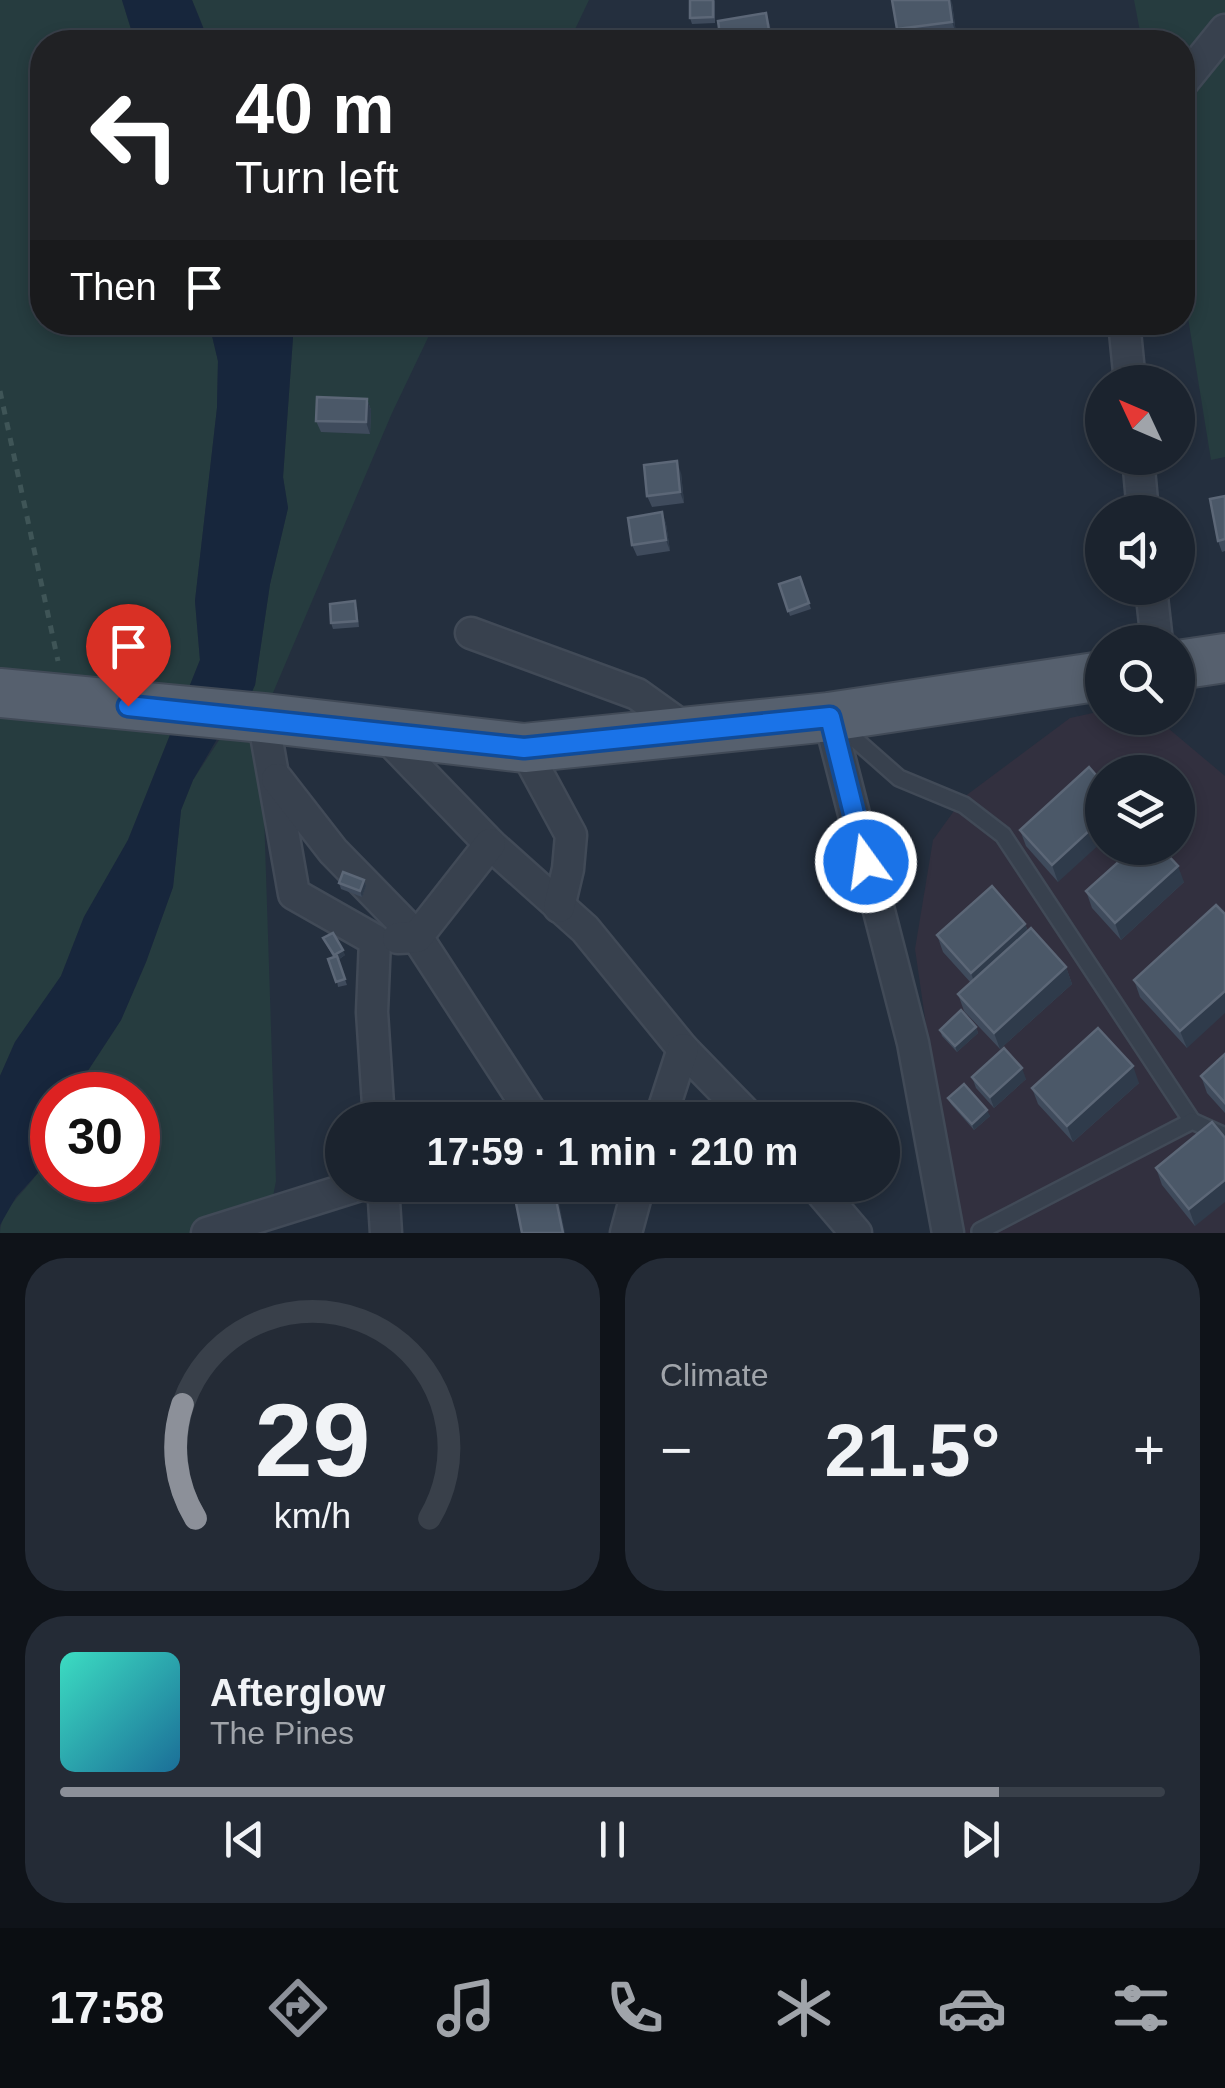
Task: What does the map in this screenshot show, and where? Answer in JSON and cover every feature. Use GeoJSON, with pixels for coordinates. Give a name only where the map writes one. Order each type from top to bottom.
{"type":"FeatureCollection","features":[{"type":"Feature","properties":{"kind":"main road"},"geometry":{"type":"LineString","coordinates":[[0,693],[524,748],[830,717],[1085,679]]}},
{"type":"Feature","properties":{"kind":"street"},"geometry":{"type":"LineString","coordinates":[[1195,67],[1225,30]]}},
{"type":"Feature","properties":{"kind":"street"},"geometry":{"type":"LineString","coordinates":[[1125,335],[1128,365]]}},
{"type":"Feature","properties":{"kind":"street"},"geometry":{"type":"LineString","coordinates":[[471,633],[637,694],[690,732]]}},
{"type":"Feature","properties":{"kind":"street"},"geometry":{"type":"LineString","coordinates":[[830,717],[913,1043],[948,1233]]}},
{"type":"Feature","properties":{"kind":"street"},"geometry":{"type":"LineString","coordinates":[[263,718],[294,894],[375,940],[418,936],[490,844]]}},
{"type":"Feature","properties":{"kind":"street"},"geometry":{"type":"LineString","coordinates":[[381,731],[490,844],[585,929],[683,1050],[734,1102]]}},
{"type":"Feature","properties":{"kind":"street"},"geometry":{"type":"LineString","coordinates":[[524,748],[571,835],[560,906]]}},
{"type":"Feature","properties":{"kind":"street"},"geometry":{"type":"LineString","coordinates":[[275,776],[333,852],[418,936],[524,1102]]}},
{"type":"Feature","properties":{"kind":"street"},"geometry":{"type":"LineString","coordinates":[[375,940],[372,1012],[377,1102]]}},
{"type":"Feature","properties":{"kind":"street"},"geometry":{"type":"LineString","coordinates":[[666,1102],[683,1050]]}},
{"type":"Feature","properties":{"kind":"street"},"geometry":{"type":"LineString","coordinates":[[207,1233],[325,1196]]}},
{"type":"Feature","properties":{"kind":"street"},"geometry":{"type":"LineString","coordinates":[[383,1202],[386,1233]]}},
{"type":"Feature","properties":{"kind":"street"},"geometry":{"type":"LineString","coordinates":[[626,1233],[631,1202]]}},
{"type":"Feature","properties":{"kind":"street"},"geometry":{"type":"LineString","coordinates":[[830,1202],[856,1233]]}},
{"type":"Feature","properties":{"kind":"lane"},"geometry":{"type":"LineString","coordinates":[[830,717],[899,778],[964,805],[1003,835],[1192,1121],[1225,1136]]}},
{"type":"Feature","properties":{"kind":"lane"},"geometry":{"type":"LineString","coordinates":[[980,1230],[1192,1121]]}},
{"type":"Feature","properties":{"kind":"path"},"geometry":{"type":"LineString","coordinates":[[0,390],[77,700]]}},
{"type":"Feature","properties":{"kind":"shaded area"},"geometry":{"type":"Polygon","coordinates":[[[1085,715],[1085,735],[1176,735],[1225,776],[1225,1233],[956,1233],[915,949],[933,840],[964,797],[1070,718],[1085,715]]]}},
{"type":"Feature","properties":{"kind":"green space"},"geometry":{"type":"Polygon","coordinates":[[[0,0],[122,0],[131,30],[30,30],[30,335],[212,335],[218,361],[217,408],[195,601],[200,660],[128,840],[84,917],[61,976],[15,1042],[0,1076],[0,0]]]}},
{"type":"Feature","properties":{"kind":"green space"},"geometry":{"type":"Polygon","coordinates":[[[192,0],[589,0],[575,30],[204,30],[192,0]]]}},
{"type":"Feature","properties":{"kind":"green space"},"geometry":{"type":"Polygon","coordinates":[[[1134,0],[1225,0],[1225,457],[1211,460],[1191,335],[1195,335],[1195,30],[1140,30],[1134,0]]]}},
{"type":"Feature","properties":{"kind":"green space"},"geometry":{"type":"Polygon","coordinates":[[[293,335],[429,335],[261,721],[276,1181],[266,1233],[0,1233],[5,1215],[30,1183],[30,1202],[160,1202],[160,1072],[87,1072],[121,1020],[146,962],[173,887],[181,810],[193,780],[255,685],[270,584],[288,508],[283,477],[293,335]]]}},
{"type":"Feature","properties":{"kind":"water"},"geometry":{"type":"Polygon","coordinates":[[[122,0],[192,0],[204,30],[131,30],[122,0]]]}},
{"type":"Feature","properties":{"kind":"water"},"geometry":{"type":"Polygon","coordinates":[[[212,335],[293,335],[283,477],[288,508],[270,584],[255,685],[248,701],[217,739],[181,810],[173,887],[121,1020],[87,1072],[30,1072],[30,1182],[0,1225],[0,1076],[15,1042],[61,976],[84,917],[128,840],[200,660],[195,601],[217,408],[218,361],[212,335]]]}},
{"type":"Feature","properties":{"kind":"building"},"geometry":{"type":"Polygon","coordinates":[[[690,0],[713,0],[713,17],[690,18],[690,0]]]}},
{"type":"Feature","properties":{"kind":"building"},"geometry":{"type":"Polygon","coordinates":[[[892,0],[949,0],[952,22],[897,29],[892,0]]]}},
{"type":"Feature","properties":{"kind":"building"},"geometry":{"type":"Polygon","coordinates":[[[766,13],[769,30],[719,30],[718,21],[766,13]]]}},
{"type":"Feature","properties":{"kind":"building"},"geometry":{"type":"Polygon","coordinates":[[[317,397],[367,399],[366,422],[316,421],[317,397]]]}},
{"type":"Feature","properties":{"kind":"building"},"geometry":{"type":"Polygon","coordinates":[[[677,461],[680,492],[647,496],[644,465],[677,461]]]}},
{"type":"Feature","properties":{"kind":"building"},"geometry":{"type":"Polygon","coordinates":[[[1225,496],[1225,539],[1218,541],[1210,499],[1225,496]]]}},
{"type":"Feature","properties":{"kind":"building"},"geometry":{"type":"Polygon","coordinates":[[[662,512],[666,540],[632,545],[628,518],[662,512]]]}},
{"type":"Feature","properties":{"kind":"building"},"geometry":{"type":"Polygon","coordinates":[[[800,577],[809,603],[788,611],[779,584],[800,577]]]}},
{"type":"Feature","properties":{"kind":"building"},"geometry":{"type":"Polygon","coordinates":[[[355,601],[357,621],[331,623],[330,604],[355,601]]]}},
{"type":"Feature","properties":{"kind":"building"},"geometry":{"type":"Polygon","coordinates":[[[1085,771],[1085,835],[1052,865],[1020,830],[1085,771]]]}},
{"type":"Feature","properties":{"kind":"building"},"geometry":{"type":"Polygon","coordinates":[[[1115,865],[1178,866],[1115,923],[1086,891],[1115,865]]]}},
{"type":"Feature","properties":{"kind":"building"},"geometry":{"type":"Polygon","coordinates":[[[343,872],[364,880],[360,891],[339,883],[343,872]]]}},
{"type":"Feature","properties":{"kind":"building"},"geometry":{"type":"Polygon","coordinates":[[[992,886],[1025,924],[971,973],[937,935],[992,886]]]}},
{"type":"Feature","properties":{"kind":"building"},"geometry":{"type":"Polygon","coordinates":[[[1216,905],[1225,914],[1225,991],[1180,1031],[1134,980],[1216,905]]]}},
{"type":"Feature","properties":{"kind":"building"},"geometry":{"type":"Polygon","coordinates":[[[1031,928],[1066,967],[994,1033],[958,994],[1031,928]]]}},
{"type":"Feature","properties":{"kind":"building"},"geometry":{"type":"Polygon","coordinates":[[[333,933],[343,950],[334,955],[323,938],[333,933]]]}},
{"type":"Feature","properties":{"kind":"building"},"geometry":{"type":"Polygon","coordinates":[[[337,956],[345,979],[336,982],[328,959],[337,956]]]}},
{"type":"Feature","properties":{"kind":"building"},"geometry":{"type":"Polygon","coordinates":[[[961,1010],[976,1027],[955,1046],[940,1030],[961,1010]]]}},
{"type":"Feature","properties":{"kind":"building"},"geometry":{"type":"Polygon","coordinates":[[[1098,1028],[1133,1066],[1067,1126],[1032,1088],[1098,1028]]]}},
{"type":"Feature","properties":{"kind":"building"},"geometry":{"type":"Polygon","coordinates":[[[1004,1048],[1022,1068],[990,1097],[972,1077],[1004,1048]]]}},
{"type":"Feature","properties":{"kind":"building"},"geometry":{"type":"Polygon","coordinates":[[[1225,1054],[1225,1103],[1201,1076],[1225,1054]]]}},
{"type":"Feature","properties":{"kind":"building"},"geometry":{"type":"Polygon","coordinates":[[[964,1084],[987,1110],[972,1124],[948,1098],[964,1084]]]}},
{"type":"Feature","properties":{"kind":"building"},"geometry":{"type":"Polygon","coordinates":[[[1212,1122],[1225,1138],[1225,1180],[1189,1209],[1156,1168],[1212,1122]]]}},
{"type":"Feature","properties":{"kind":"building"},"geometry":{"type":"Polygon","coordinates":[[[516,1202],[557,1202],[563,1233],[522,1233],[516,1202]]]}},
{"type":"Feature","properties":{"kind":"route"},"geometry":{"type":"LineString","coordinates":[[128,706],[524,748],[830,717],[866,862]]}}]}
